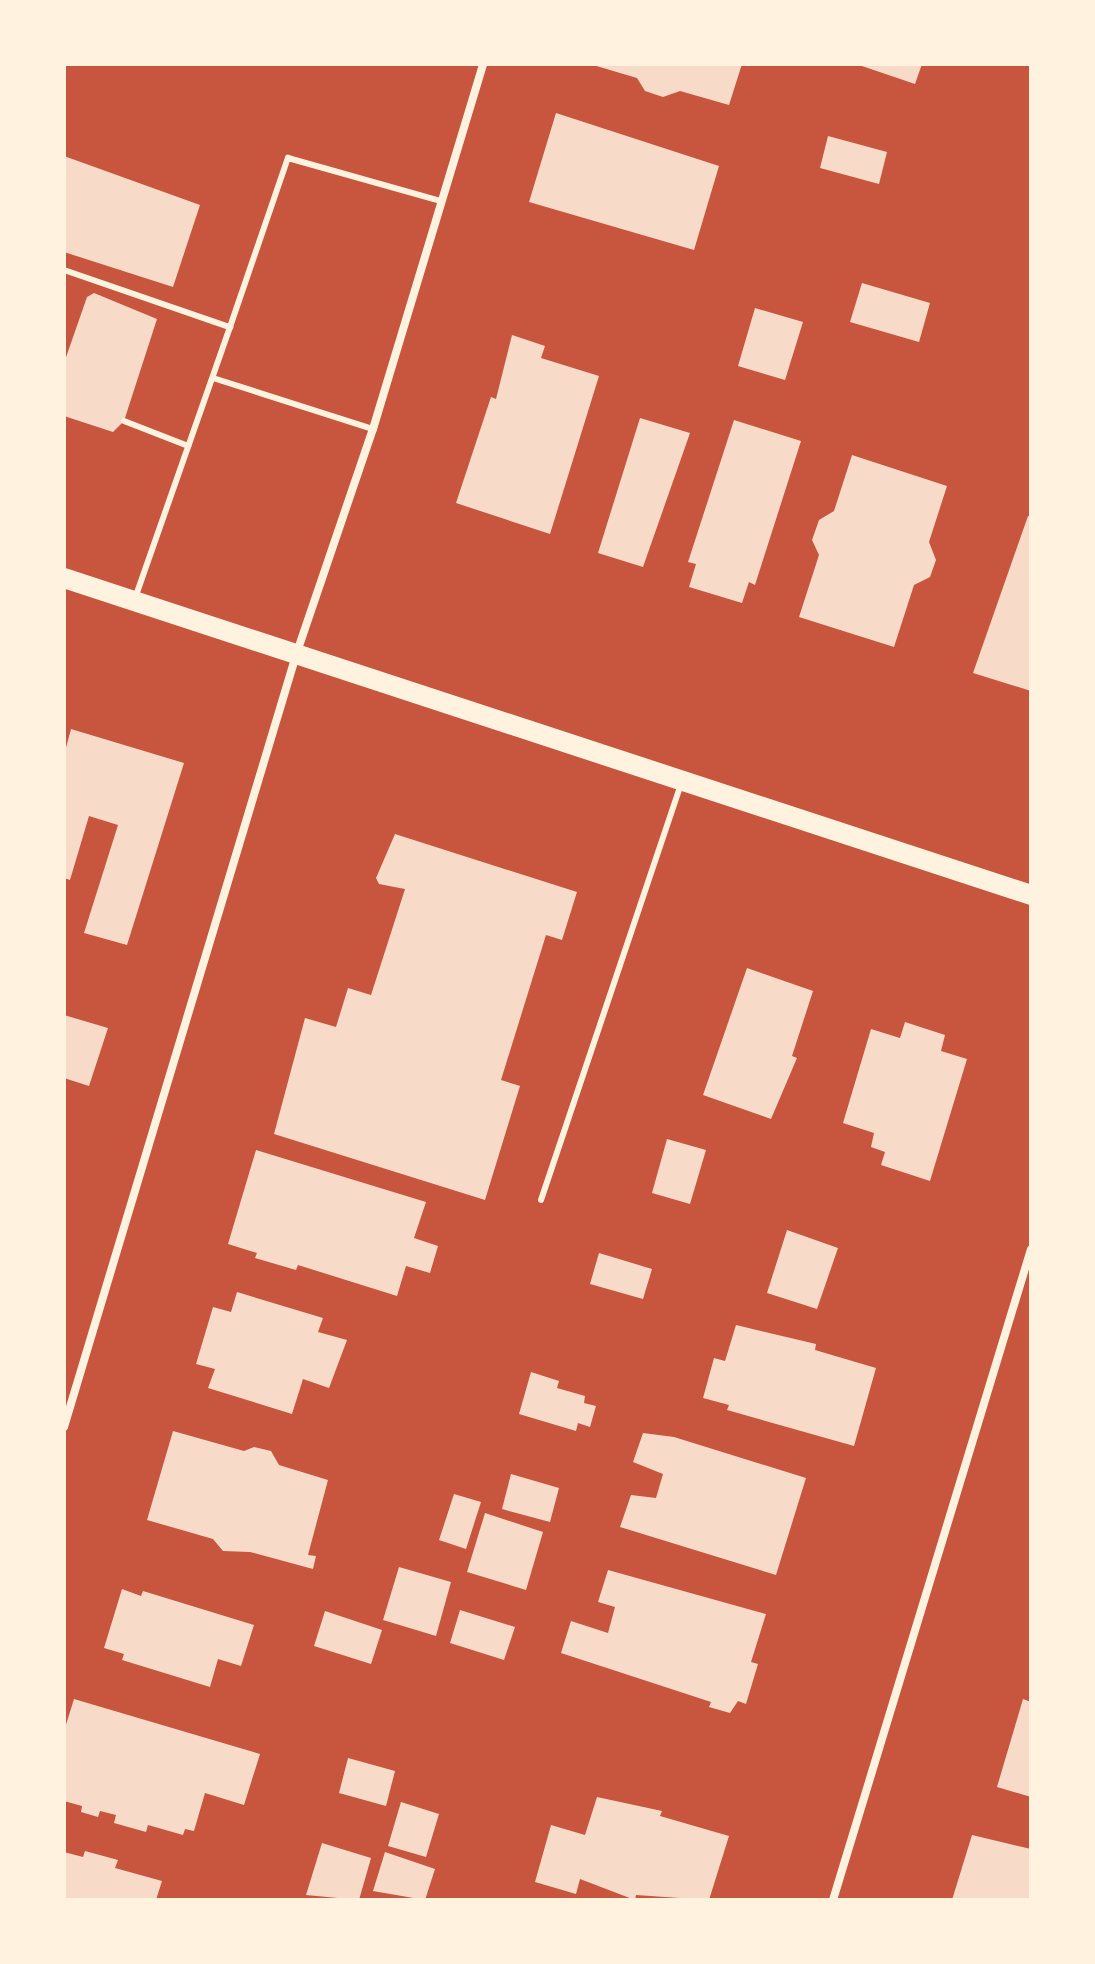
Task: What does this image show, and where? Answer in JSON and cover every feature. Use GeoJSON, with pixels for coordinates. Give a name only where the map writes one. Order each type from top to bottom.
{"type":"FeatureCollection","features":[{"type":"Feature","properties":{"kind":"main road"},"geometry":{"type":"LineString","coordinates":[[64,578],[1031,895]]}},
{"type":"Feature","properties":{"kind":"street"},"geometry":{"type":"LineString","coordinates":[[64,1427],[297,652],[373,429],[483,64]]}},
{"type":"Feature","properties":{"kind":"street"},"geometry":{"type":"LineString","coordinates":[[833,1900],[1031,1249]]}},
{"type":"Feature","properties":{"kind":"lane"},"geometry":{"type":"LineString","coordinates":[[134,601],[288,158],[441,201]]}},
{"type":"Feature","properties":{"kind":"lane"},"geometry":{"type":"LineString","coordinates":[[64,270],[230,327]]}},
{"type":"Feature","properties":{"kind":"lane"},"geometry":{"type":"LineString","coordinates":[[213,378],[373,429]]}},
{"type":"Feature","properties":{"kind":"lane"},"geometry":{"type":"LineString","coordinates":[[124,421],[188,446]]}},
{"type":"Feature","properties":{"kind":"lane"},"geometry":{"type":"LineString","coordinates":[[541,1200],[683,781]]}},
{"type":"Feature","properties":{"kind":"building"},"geometry":{"type":"Polygon","coordinates":[[[742,64],[729,105],[680,91],[663,97],[645,91],[637,78],[593,65],[742,64]]]}},
{"type":"Feature","properties":{"kind":"building"},"geometry":{"type":"Polygon","coordinates":[[[856,64],[922,64],[915,84],[856,64]]]}},
{"type":"Feature","properties":{"kind":"building"},"geometry":{"type":"Polygon","coordinates":[[[556,113],[719,166],[694,250],[529,202],[556,113]]]}},
{"type":"Feature","properties":{"kind":"building"},"geometry":{"type":"Polygon","coordinates":[[[828,136],[887,152],[879,184],[820,168],[828,136]]]}},
{"type":"Feature","properties":{"kind":"building"},"geometry":{"type":"Polygon","coordinates":[[[64,156],[200,205],[173,287],[64,252],[64,156]]]}},
{"type":"Feature","properties":{"kind":"building"},"geometry":{"type":"Polygon","coordinates":[[[862,283],[930,303],[919,342],[850,322],[862,283]]]}},
{"type":"Feature","properties":{"kind":"building"},"geometry":{"type":"Polygon","coordinates":[[[94,293],[157,319],[124,421],[113,432],[64,416],[64,363],[87,297],[94,293]]]}},
{"type":"Feature","properties":{"kind":"building"},"geometry":{"type":"Polygon","coordinates":[[[755,308],[803,322],[785,380],[738,366],[755,308]]]}},
{"type":"Feature","properties":{"kind":"building"},"geometry":{"type":"Polygon","coordinates":[[[512,335],[545,346],[541,358],[599,376],[550,534],[456,503],[491,397],[496,399],[512,335]]]}},
{"type":"Feature","properties":{"kind":"building"},"geometry":{"type":"Polygon","coordinates":[[[640,418],[690,433],[643,567],[598,553],[640,418]]]}},
{"type":"Feature","properties":{"kind":"building"},"geometry":{"type":"Polygon","coordinates":[[[734,420],[801,441],[755,585],[749,582],[742,603],[689,587],[696,564],[688,562],[734,420]]]}},
{"type":"Feature","properties":{"kind":"building"},"geometry":{"type":"Polygon","coordinates":[[[852,455],[947,486],[929,542],[936,560],[930,577],[914,585],[894,647],[799,617],[819,555],[812,540],[819,520],[834,511],[852,455]]]}},
{"type":"Feature","properties":{"kind":"building"},"geometry":{"type":"Polygon","coordinates":[[[1028,516],[1031,517],[1031,691],[973,673],[1028,516]]]}},
{"type":"Feature","properties":{"kind":"building"},"geometry":{"type":"Polygon","coordinates":[[[71,729],[184,763],[127,945],[84,933],[118,825],[89,816],[70,880],[64,878],[64,755],[71,729]]]}},
{"type":"Feature","properties":{"kind":"building"},"geometry":{"type":"Polygon","coordinates":[[[395,834],[577,892],[562,940],[546,935],[501,1080],[520,1086],[485,1200],[274,1134],[305,1018],[336,1027],[348,988],[371,995],[405,889],[379,884],[376,878],[395,834]]]}},
{"type":"Feature","properties":{"kind":"building"},"geometry":{"type":"Polygon","coordinates":[[[747,968],[813,991],[792,1056],[797,1058],[771,1119],[703,1095],[747,968]]]}},
{"type":"Feature","properties":{"kind":"building"},"geometry":{"type":"Polygon","coordinates":[[[64,1015],[108,1028],[89,1086],[64,1078],[64,1015]]]}},
{"type":"Feature","properties":{"kind":"building"},"geometry":{"type":"Polygon","coordinates":[[[905,1022],[945,1035],[941,1051],[967,1059],[930,1181],[881,1165],[885,1152],[871,1147],[874,1133],[843,1123],[871,1029],[900,1038],[905,1022]]]}},
{"type":"Feature","properties":{"kind":"building"},"geometry":{"type":"Polygon","coordinates":[[[667,1139],[706,1150],[690,1204],[652,1193],[667,1139]]]}},
{"type":"Feature","properties":{"kind":"building"},"geometry":{"type":"Polygon","coordinates":[[[256,1150],[426,1202],[414,1238],[438,1246],[430,1273],[406,1266],[397,1296],[298,1265],[296,1270],[255,1258],[257,1253],[228,1244],[256,1150]]]}},
{"type":"Feature","properties":{"kind":"building"},"geometry":{"type":"Polygon","coordinates":[[[787,1230],[838,1248],[817,1309],[767,1293],[787,1230]]]}},
{"type":"Feature","properties":{"kind":"building"},"geometry":{"type":"Polygon","coordinates":[[[599,1253],[652,1269],[643,1299],[590,1284],[599,1253]]]}},
{"type":"Feature","properties":{"kind":"building"},"geometry":{"type":"Polygon","coordinates":[[[237,1292],[323,1318],[318,1332],[347,1340],[329,1388],[303,1379],[292,1414],[208,1388],[215,1369],[196,1364],[213,1307],[231,1312],[237,1292]]]}},
{"type":"Feature","properties":{"kind":"building"},"geometry":{"type":"Polygon","coordinates":[[[736,1325],[816,1344],[815,1350],[876,1368],[854,1446],[727,1410],[729,1405],[703,1398],[714,1358],[725,1361],[736,1325]]]}},
{"type":"Feature","properties":{"kind":"building"},"geometry":{"type":"Polygon","coordinates":[[[531,1372],[559,1381],[557,1388],[585,1396],[584,1403],[596,1406],[590,1427],[578,1423],[576,1431],[519,1414],[531,1372]]]}},
{"type":"Feature","properties":{"kind":"building"},"geometry":{"type":"Polygon","coordinates":[[[173,1431],[244,1451],[254,1447],[271,1451],[279,1465],[328,1480],[308,1555],[316,1556],[313,1569],[250,1552],[223,1551],[213,1539],[147,1520],[173,1431]]]}},
{"type":"Feature","properties":{"kind":"building"},"geometry":{"type":"Polygon","coordinates":[[[643,1433],[674,1437],[806,1478],[776,1575],[620,1527],[631,1495],[656,1498],[663,1474],[633,1462],[643,1433]]]}},
{"type":"Feature","properties":{"kind":"building"},"geometry":{"type":"Polygon","coordinates":[[[511,1474],[559,1488],[550,1522],[502,1509],[511,1474]]]}},
{"type":"Feature","properties":{"kind":"building"},"geometry":{"type":"Polygon","coordinates":[[[454,1494],[481,1502],[466,1549],[439,1540],[454,1494]]]}},
{"type":"Feature","properties":{"kind":"building"},"geometry":{"type":"Polygon","coordinates":[[[485,1513],[543,1532],[526,1590],[467,1572],[485,1513]]]}},
{"type":"Feature","properties":{"kind":"building"},"geometry":{"type":"Polygon","coordinates":[[[399,1567],[451,1582],[436,1636],[383,1620],[399,1567]]]}},
{"type":"Feature","properties":{"kind":"building"},"geometry":{"type":"Polygon","coordinates":[[[608,1570],[766,1614],[751,1662],[758,1664],[746,1704],[738,1701],[730,1713],[709,1707],[711,1702],[561,1653],[571,1621],[608,1633],[615,1607],[598,1602],[608,1570]]]}},
{"type":"Feature","properties":{"kind":"building"},"geometry":{"type":"Polygon","coordinates":[[[122,1589],[141,1596],[143,1591],[254,1625],[241,1666],[218,1659],[210,1687],[122,1660],[124,1654],[104,1648],[122,1589]]]}},
{"type":"Feature","properties":{"kind":"building"},"geometry":{"type":"Polygon","coordinates":[[[460,1610],[515,1627],[504,1660],[450,1643],[460,1610]]]}},
{"type":"Feature","properties":{"kind":"building"},"geometry":{"type":"Polygon","coordinates":[[[325,1611],[382,1630],[371,1664],[314,1646],[325,1611]]]}},
{"type":"Feature","properties":{"kind":"building"},"geometry":{"type":"Polygon","coordinates":[[[74,1699],[260,1754],[244,1805],[205,1793],[194,1831],[185,1829],[183,1835],[148,1825],[146,1832],[114,1823],[116,1815],[100,1811],[98,1817],[81,1812],[82,1806],[64,1801],[64,1731],[74,1699]]]}},
{"type":"Feature","properties":{"kind":"building"},"geometry":{"type":"Polygon","coordinates":[[[1023,1699],[1031,1702],[1031,1797],[997,1787],[1023,1699]]]}},
{"type":"Feature","properties":{"kind":"building"},"geometry":{"type":"Polygon","coordinates":[[[348,1758],[395,1771],[386,1806],[339,1793],[348,1758]]]}},
{"type":"Feature","properties":{"kind":"building"},"geometry":{"type":"Polygon","coordinates":[[[597,1797],[662,1811],[660,1816],[729,1836],[709,1900],[636,1895],[635,1900],[580,1879],[576,1894],[535,1882],[551,1825],[585,1835],[597,1797]]]}},
{"type":"Feature","properties":{"kind":"building"},"geometry":{"type":"Polygon","coordinates":[[[401,1802],[439,1814],[426,1857],[388,1846],[401,1802]]]}},
{"type":"Feature","properties":{"kind":"building"},"geometry":{"type":"Polygon","coordinates":[[[972,1835],[1031,1849],[1031,1900],[952,1900],[972,1835]]]}},
{"type":"Feature","properties":{"kind":"building"},"geometry":{"type":"Polygon","coordinates":[[[322,1843],[371,1858],[359,1900],[306,1895],[322,1843]]]}},
{"type":"Feature","properties":{"kind":"building"},"geometry":{"type":"Polygon","coordinates":[[[85,1851],[118,1860],[115,1868],[162,1881],[156,1900],[64,1900],[64,1852],[83,1857],[85,1851]]]}},
{"type":"Feature","properties":{"kind":"building"},"geometry":{"type":"Polygon","coordinates":[[[385,1852],[435,1869],[425,1900],[373,1891],[385,1852]]]}}]}
